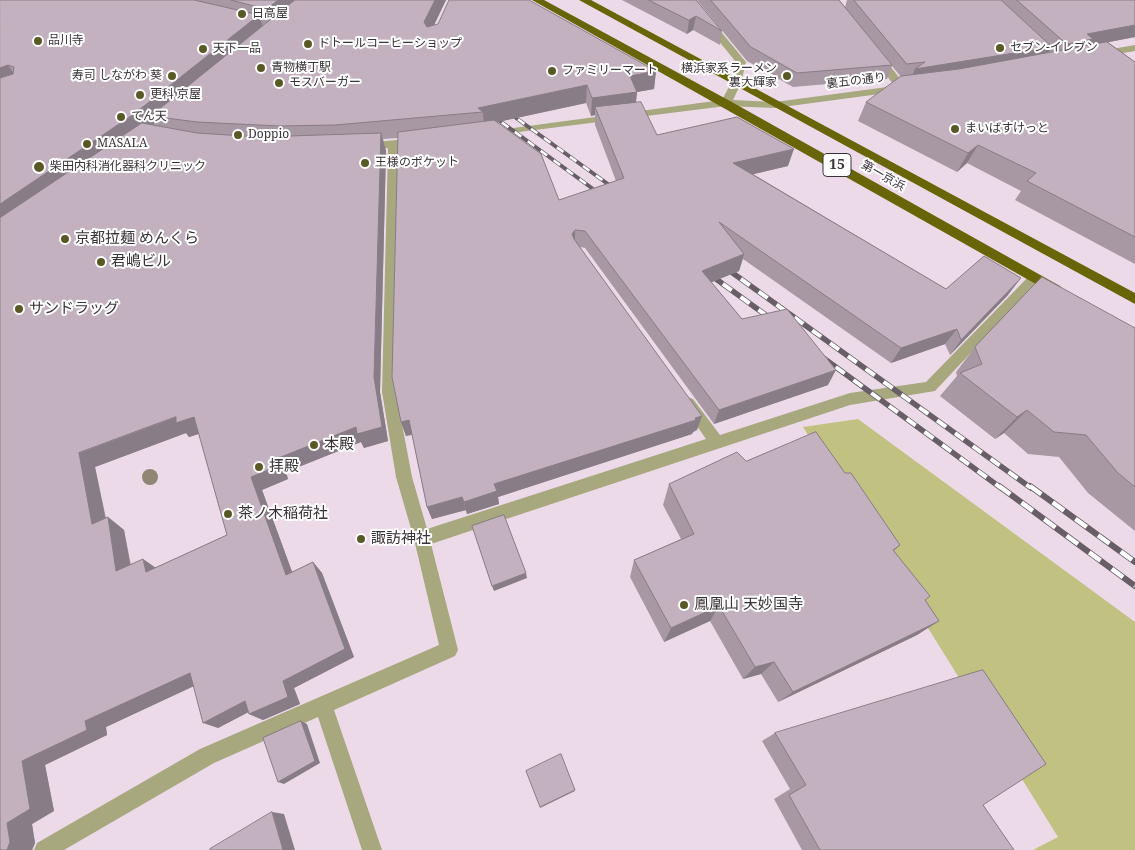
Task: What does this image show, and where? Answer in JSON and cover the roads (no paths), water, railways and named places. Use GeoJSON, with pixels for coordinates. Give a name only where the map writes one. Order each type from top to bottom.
{"type":"FeatureCollection","features":[{"type":"Feature","properties":{"kind":"highway","name":"第一京浜"},"geometry":{"type":"LineString","coordinates":[[537,0],[726,103],[1068,297]]}},
{"type":"Feature","properties":{"kind":"highway","name":"第一京浜"},"geometry":{"type":"LineString","coordinates":[[584,0],[1135,299]]}},
{"type":"Feature","properties":{"kind":"street"},"geometry":{"type":"LineString","coordinates":[[690,0],[741,62],[736,83],[726,103]]}},
{"type":"Feature","properties":{"kind":"street"},"geometry":{"type":"LineString","coordinates":[[1091,56],[1135,48]]}},
{"type":"Feature","properties":{"kind":"street","name":"裏五の通り"},"geometry":{"type":"LineString","coordinates":[[479,136],[726,103],[775,104],[906,87],[871,49]]}},
{"type":"Feature","properties":{"kind":"street"},"geometry":{"type":"LineString","coordinates":[[350,148],[432,141]]}},
{"type":"Feature","properties":{"kind":"street"},"geometry":{"type":"LineString","coordinates":[[44,850],[207,756],[449,650],[422,539],[404,477],[389,392],[394,145]]}},
{"type":"Feature","properties":{"kind":"street"},"geometry":{"type":"LineString","coordinates":[[422,539],[850,399],[930,387],[1035,278]]}},
{"type":"Feature","properties":{"kind":"street"},"geometry":{"type":"LineString","coordinates":[[682,395],[717,442]]}},
{"type":"Feature","properties":{"kind":"street"},"geometry":{"type":"LineString","coordinates":[[323,705],[372,850]]}},
{"type":"Feature","properties":{"kind":"railway"},"geometry":{"type":"LineString","coordinates":[[505,110],[619,192]]}},
{"type":"Feature","properties":{"kind":"railway"},"geometry":{"type":"LineString","coordinates":[[489,113],[604,197]]}},
{"type":"Feature","properties":{"kind":"railway"},"geometry":{"type":"LineString","coordinates":[[723,266],[1031,488]]}},
{"type":"Feature","properties":{"kind":"railway"},"geometry":{"type":"LineString","coordinates":[[705,271],[774,321]]}},
{"type":"Feature","properties":{"kind":"railway"},"geometry":{"type":"LineString","coordinates":[[818,354],[1001,488]]}},
{"type":"Feature","properties":{"kind":"railway"},"geometry":{"type":"LineString","coordinates":[[999,486],[1135,586]]}},
{"type":"Feature","properties":{"kind":"railway"},"geometry":{"type":"LineString","coordinates":[[1030,486],[1135,562]]}},
{"type":"Feature","properties":{"kind":"place","name":"日高屋"},"geometry":{"type":"Point","coordinates":[242,14]}},
{"type":"Feature","properties":{"kind":"place","name":"品川寺"},"geometry":{"type":"Point","coordinates":[38,41]}},
{"type":"Feature","properties":{"kind":"place","name":"ドトールコーヒーショップ"},"geometry":{"type":"Point","coordinates":[308,44]}},
{"type":"Feature","properties":{"kind":"place","name":"セブン-イレブン"},"geometry":{"type":"Point","coordinates":[1000,48]}},
{"type":"Feature","properties":{"kind":"place","name":"天下一品"},"geometry":{"type":"Point","coordinates":[203,49]}},
{"type":"Feature","properties":{"kind":"place","name":"青物横丁駅"},"geometry":{"type":"Point","coordinates":[261,68]}},
{"type":"Feature","properties":{"kind":"place","name":"ファミリーマート"},"geometry":{"type":"Point","coordinates":[552,71]}},
{"type":"Feature","properties":{"kind":"place","name":"寿司 しながわ 葵"},"geometry":{"type":"Point","coordinates":[172,76]}},
{"type":"Feature","properties":{"kind":"place","name":"横浜家系ラーメン 裏大輝家"},"geometry":{"type":"Point","coordinates":[787,76]}},
{"type":"Feature","properties":{"kind":"place","name":"モスバーガー"},"geometry":{"type":"Point","coordinates":[279,83]}},
{"type":"Feature","properties":{"kind":"place","name":"更科 京屋"},"geometry":{"type":"Point","coordinates":[140,95]}},
{"type":"Feature","properties":{"kind":"place","name":"てん天"},"geometry":{"type":"Point","coordinates":[121,117]}},
{"type":"Feature","properties":{"kind":"place","name":"まいばすけっと"},"geometry":{"type":"Point","coordinates":[955,129]}},
{"type":"Feature","properties":{"kind":"place","name":"Doppio"},"geometry":{"type":"Point","coordinates":[238,135]}},
{"type":"Feature","properties":{"kind":"place","name":"MASALA"},"geometry":{"type":"Point","coordinates":[87,144]}},
{"type":"Feature","properties":{"kind":"place","name":"王様のポケット"},"geometry":{"type":"Point","coordinates":[365,163]}},
{"type":"Feature","properties":{"kind":"place","name":"柴田内科消化器科クリニック"},"geometry":{"type":"Point","coordinates":[39,167]}},
{"type":"Feature","properties":{"kind":"place","name":"京都拉麺 めんくら"},"geometry":{"type":"Point","coordinates":[65,239]}},
{"type":"Feature","properties":{"kind":"place","name":"君嶋ビル"},"geometry":{"type":"Point","coordinates":[101,262]}},
{"type":"Feature","properties":{"kind":"place","name":"サンドラッグ"},"geometry":{"type":"Point","coordinates":[19,309]}},
{"type":"Feature","properties":{"kind":"place","name":"本殿"},"geometry":{"type":"Point","coordinates":[314,445]}},
{"type":"Feature","properties":{"kind":"place","name":"拝殿"},"geometry":{"type":"Point","coordinates":[259,467]}},
{"type":"Feature","properties":{"kind":"place","name":"茶ノ木稲荷社"},"geometry":{"type":"Point","coordinates":[228,514]}},
{"type":"Feature","properties":{"kind":"place","name":"諏訪神社"},"geometry":{"type":"Point","coordinates":[361,539]}},
{"type":"Feature","properties":{"kind":"place","name":"鳳凰山 天妙国寺"},"geometry":{"type":"Point","coordinates":[684,605]}}]}
